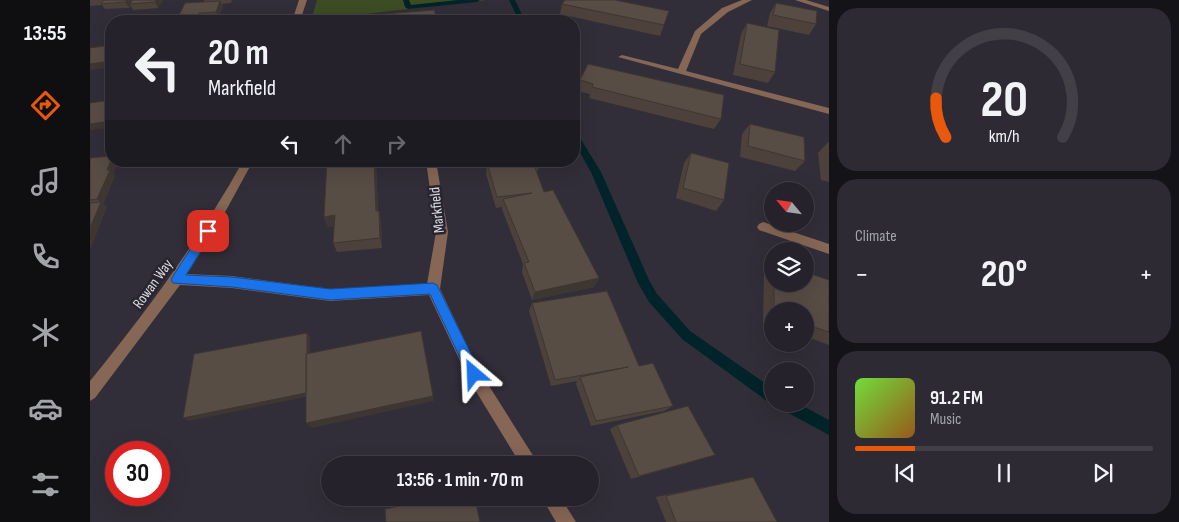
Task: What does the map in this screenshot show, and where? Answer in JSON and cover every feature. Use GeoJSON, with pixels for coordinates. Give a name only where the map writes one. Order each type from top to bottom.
{"type":"FeatureCollection","features":[{"type":"Feature","properties":{"kind":"street"},"geometry":{"type":"LineString","coordinates":[[298,15],[303,0]]}},
{"type":"Feature","properties":{"kind":"street"},"geometry":{"type":"LineString","coordinates":[[681,72],[698,33],[726,10],[748,0]]}},
{"type":"Feature","properties":{"kind":"street"},"geometry":{"type":"LineString","coordinates":[[799,0],[829,9]]}},
{"type":"Feature","properties":{"kind":"street"},"geometry":{"type":"LineString","coordinates":[[622,58],[829,111]]}},
{"type":"Feature","properties":{"kind":"street","name":"Rowan Way"},"geometry":{"type":"LineString","coordinates":[[90,393],[177,280],[229,199],[245,167]]}},
{"type":"Feature","properties":{"kind":"street","name":"Markfield"},"geometry":{"type":"LineString","coordinates":[[432,167],[442,232],[433,289]]}},
{"type":"Feature","properties":{"kind":"street"},"geometry":{"type":"LineString","coordinates":[[763,227],[829,249]]}},
{"type":"Feature","properties":{"kind":"street"},"geometry":{"type":"LineString","coordinates":[[177,280],[232,282],[330,294],[433,289],[474,374],[525,456]]}},
{"type":"Feature","properties":{"kind":"street"},"geometry":{"type":"LineString","coordinates":[[556,506],[567,522]]}},
{"type":"Feature","properties":{"kind":"green space"},"geometry":{"type":"Polygon","coordinates":[[[317,0],[487,0],[356,15],[313,14],[317,0]]]}},
{"type":"Feature","properties":{"kind":"building"},"geometry":{"type":"Polygon","coordinates":[[[104,0],[127,0],[125,2],[101,4],[104,0]]]}},
{"type":"Feature","properties":{"kind":"building"},"geometry":{"type":"Polygon","coordinates":[[[132,0],[156,0],[155,2],[130,4],[132,0]]]}},
{"type":"Feature","properties":{"kind":"building"},"geometry":{"type":"Polygon","coordinates":[[[565,0],[615,0],[669,11],[664,25],[562,4],[565,0]]]}},
{"type":"Feature","properties":{"kind":"building"},"geometry":{"type":"Polygon","coordinates":[[[220,1],[216,12],[199,13],[198,15],[179,15],[185,3],[220,1]]]}},
{"type":"Feature","properties":{"kind":"building"},"geometry":{"type":"Polygon","coordinates":[[[776,3],[817,11],[816,24],[773,15],[776,3]]]}},
{"type":"Feature","properties":{"kind":"building"},"geometry":{"type":"Polygon","coordinates":[[[434,10],[436,15],[385,15],[434,10]]]}},
{"type":"Feature","properties":{"kind":"building"},"geometry":{"type":"Polygon","coordinates":[[[747,23],[779,30],[775,72],[740,64],[747,23]]]}},
{"type":"Feature","properties":{"kind":"building"},"geometry":{"type":"Polygon","coordinates":[[[105,46],[105,62],[90,64],[90,48],[105,46]]]}},
{"type":"Feature","properties":{"kind":"building"},"geometry":{"type":"Polygon","coordinates":[[[588,64],[724,95],[721,119],[592,87],[593,84],[580,80],[588,64]]]}},
{"type":"Feature","properties":{"kind":"building"},"geometry":{"type":"Polygon","coordinates":[[[105,101],[105,122],[90,124],[90,103],[105,101]]]}},
{"type":"Feature","properties":{"kind":"building"},"geometry":{"type":"Polygon","coordinates":[[[750,124],[804,137],[805,161],[748,146],[750,124]]]}},
{"type":"Feature","properties":{"kind":"building"},"geometry":{"type":"Polygon","coordinates":[[[691,153],[729,163],[724,200],[683,188],[691,153]]]}},
{"type":"Feature","properties":{"kind":"building"},"geometry":{"type":"Polygon","coordinates":[[[105,157],[105,167],[108,167],[107,170],[110,170],[97,199],[90,200],[90,158],[105,157]]]}},
{"type":"Feature","properties":{"kind":"building"},"geometry":{"type":"Polygon","coordinates":[[[327,167],[374,167],[376,211],[379,211],[380,238],[333,243],[335,215],[324,217],[327,167]]]}},
{"type":"Feature","properties":{"kind":"building"},"geometry":{"type":"Polygon","coordinates":[[[488,167],[535,167],[544,192],[553,190],[599,278],[535,292],[524,263],[529,262],[503,199],[532,193],[497,197],[488,167]]]}},
{"type":"Feature","properties":{"kind":"building"},"geometry":{"type":"Polygon","coordinates":[[[101,202],[90,228],[90,203],[101,202]]]}},
{"type":"Feature","properties":{"kind":"building"},"geometry":{"type":"Polygon","coordinates":[[[814,275],[829,280],[829,332],[814,327],[814,302],[774,302],[774,292],[814,292],[814,275]]]}},
{"type":"Feature","properties":{"kind":"building"},"geometry":{"type":"Polygon","coordinates":[[[607,291],[639,366],[653,363],[673,406],[596,421],[580,377],[628,367],[555,380],[532,303],[607,291]]]}},
{"type":"Feature","properties":{"kind":"building"},"geometry":{"type":"Polygon","coordinates":[[[421,331],[433,396],[306,423],[306,354],[421,331]]]}},
{"type":"Feature","properties":{"kind":"building"},"geometry":{"type":"Polygon","coordinates":[[[307,333],[306,393],[183,418],[194,354],[307,333]]]}},
{"type":"Feature","properties":{"kind":"building"},"geometry":{"type":"Polygon","coordinates":[[[688,406],[715,455],[639,476],[617,425],[688,406]]]}},
{"type":"Feature","properties":{"kind":"building"},"geometry":{"type":"Polygon","coordinates":[[[753,477],[777,522],[676,522],[666,496],[753,477]]]}},
{"type":"Feature","properties":{"kind":"building"},"geometry":{"type":"Polygon","coordinates":[[[400,506],[477,506],[480,522],[386,522],[385,509],[400,506]]]}},
{"type":"Feature","properties":{"kind":"waterway"},"geometry":{"type":"LineString","coordinates":[[406,0],[408,7],[477,0]]}},
{"type":"Feature","properties":{"kind":"waterway"},"geometry":{"type":"LineString","coordinates":[[512,0],[519,15]]}},
{"type":"Feature","properties":{"kind":"waterway"},"geometry":{"type":"LineString","coordinates":[[580,145],[596,172],[644,283],[653,298],[686,335],[764,390]]}},
{"type":"Feature","properties":{"kind":"waterway"},"geometry":{"type":"LineString","coordinates":[[800,412],[829,428]]}},
{"type":"Feature","properties":{"kind":"route"},"geometry":{"type":"LineString","coordinates":[[208,231],[177,280],[232,282],[330,294],[433,289],[474,374]]}}]}
